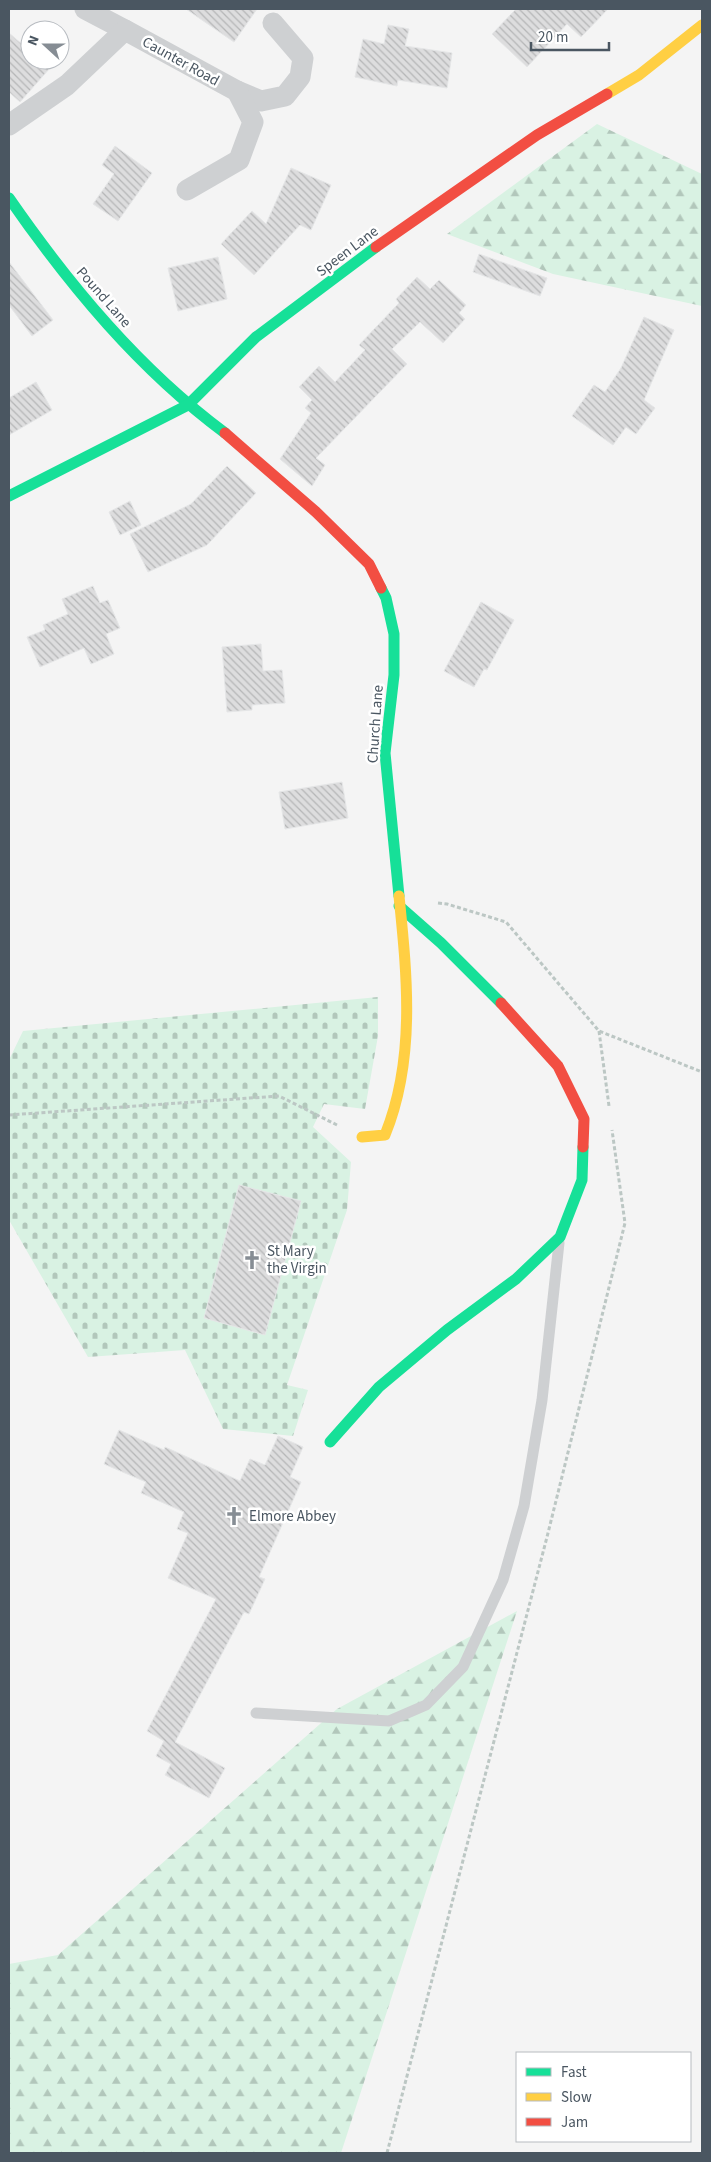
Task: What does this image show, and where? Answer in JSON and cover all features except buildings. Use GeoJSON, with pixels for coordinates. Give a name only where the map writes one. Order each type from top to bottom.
{"type":"FeatureCollection","features":[{"type":"Feature","properties":{"kind":"street","name":"Caunter Road"},"geometry":{"type":"LineString","coordinates":[[85,9],[237,92],[261,101],[285,96],[300,77],[303,58],[273,23]]}},
{"type":"Feature","properties":{"kind":"street","name":"Speen Lane"},"geometry":{"type":"LineString","coordinates":[[9,496],[188,405],[256,337],[368,254],[537,135],[638,75],[702,25]]}},
{"type":"Feature","properties":{"kind":"street","name":"Caunter Road"},"geometry":{"type":"LineString","coordinates":[[9,125],[67,85],[125,30]]}},
{"type":"Feature","properties":{"kind":"street","name":"Caunter Road"},"geometry":{"type":"LineString","coordinates":[[187,190],[239,160],[253,122],[237,92]]}},
{"type":"Feature","properties":{"kind":"street","name":"Pound Lane"},"geometry":{"type":"LineString","coordinates":[[9,198],[44,249],[107,326],[188,405]]}},
{"type":"Feature","properties":{"kind":"street","name":"Church Lane"},"geometry":{"type":"LineString","coordinates":[[188,405],[234,439],[323,519],[369,564],[386,598],[394,634],[394,675],[385,753],[406,969],[406,1044],[396,1108],[385,1135],[362,1137]]}},
{"type":"Feature","properties":{"kind":"street"},"geometry":{"type":"LineString","coordinates":[[330,1442],[379,1387],[448,1330],[516,1279],[560,1237],[582,1180],[584,1119],[558,1066],[493,994],[399,906]]}},
{"type":"Feature","properties":{"kind":"lane"},"geometry":{"type":"LineString","coordinates":[[256,1713],[388,1721],[426,1705],[463,1667],[503,1580],[524,1506],[542,1400],[560,1237]]}},
{"type":"Feature","properties":{"kind":"path"},"geometry":{"type":"LineString","coordinates":[[399,906],[413,907],[420,901],[447,904],[506,922],[599,1031],[702,1072]]}},
{"type":"Feature","properties":{"kind":"path"},"geometry":{"type":"LineString","coordinates":[[599,1031],[610,1108]]}},
{"type":"Feature","properties":{"kind":"path"},"geometry":{"type":"LineString","coordinates":[[9,1115],[279,1096],[362,1137]]}},
{"type":"Feature","properties":{"kind":"path"},"geometry":{"type":"LineString","coordinates":[[386,2153],[547,1537],[625,1223],[612,1127]]}},
{"type":"Feature","properties":{"kind":"green space"},"geometry":{"type":"Polygon","coordinates":[[[597,124],[702,174],[702,306],[553,274],[447,234],[597,124]]]}},
{"type":"Feature","properties":{"kind":"green space"},"geometry":{"type":"Polygon","coordinates":[[[378,997],[378,1036],[365,1109],[324,1104],[313,1127],[351,1162],[347,1210],[287,1385],[308,1390],[293,1436],[223,1429],[185,1350],[88,1357],[9,1220],[9,1060],[23,1031],[378,997]]]}},
{"type":"Feature","properties":{"kind":"green space"},"geometry":{"type":"Polygon","coordinates":[[[517,1611],[341,2153],[9,2153],[9,1964],[58,1955],[337,1709],[517,1611]]]}},
{"type":"Feature","properties":{"kind":"traffic: fast"},"geometry":{"type":"LineString","coordinates":[[9,198],[81,294],[135,354],[164,382],[225,433]]}},
{"type":"Feature","properties":{"kind":"traffic: fast"},"geometry":{"type":"LineString","coordinates":[[9,496],[188,405],[256,337],[376,247]]}},
{"type":"Feature","properties":{"kind":"traffic: fast"},"geometry":{"type":"LineString","coordinates":[[381,588],[386,598],[394,634],[394,675],[385,753],[399,896]]}},
{"type":"Feature","properties":{"kind":"traffic: fast"},"geometry":{"type":"LineString","coordinates":[[399,906],[441,943],[501,1003]]}},
{"type":"Feature","properties":{"kind":"traffic: fast"},"geometry":{"type":"LineString","coordinates":[[330,1442],[379,1387],[447,1330],[516,1279],[560,1237],[582,1180],[583,1147]]}},
{"type":"Feature","properties":{"kind":"traffic: slow"},"geometry":{"type":"LineString","coordinates":[[607,94],[639,75],[702,25]]}},
{"type":"Feature","properties":{"kind":"traffic: slow"},"geometry":{"type":"LineString","coordinates":[[362,1137],[385,1135],[395,1106],[401,1077],[407,1017],[405,956],[399,896]]}},
{"type":"Feature","properties":{"kind":"traffic: jam"},"geometry":{"type":"LineString","coordinates":[[376,247],[537,135],[607,94]]}},
{"type":"Feature","properties":{"kind":"traffic: jam"},"geometry":{"type":"LineString","coordinates":[[225,433],[316,512],[369,564],[381,588]]}},
{"type":"Feature","properties":{"kind":"traffic: jam"},"geometry":{"type":"LineString","coordinates":[[501,1003],[558,1066],[584,1119],[583,1147]]}},
{"type":"Feature","properties":{"kind":"place","name":"St Mary the Virgin"},"geometry":{"type":"Point","coordinates":[252,1260]}},
{"type":"Feature","properties":{"kind":"place","name":"Elmore Abbey"},"geometry":{"type":"Point","coordinates":[234,1516]}}]}
